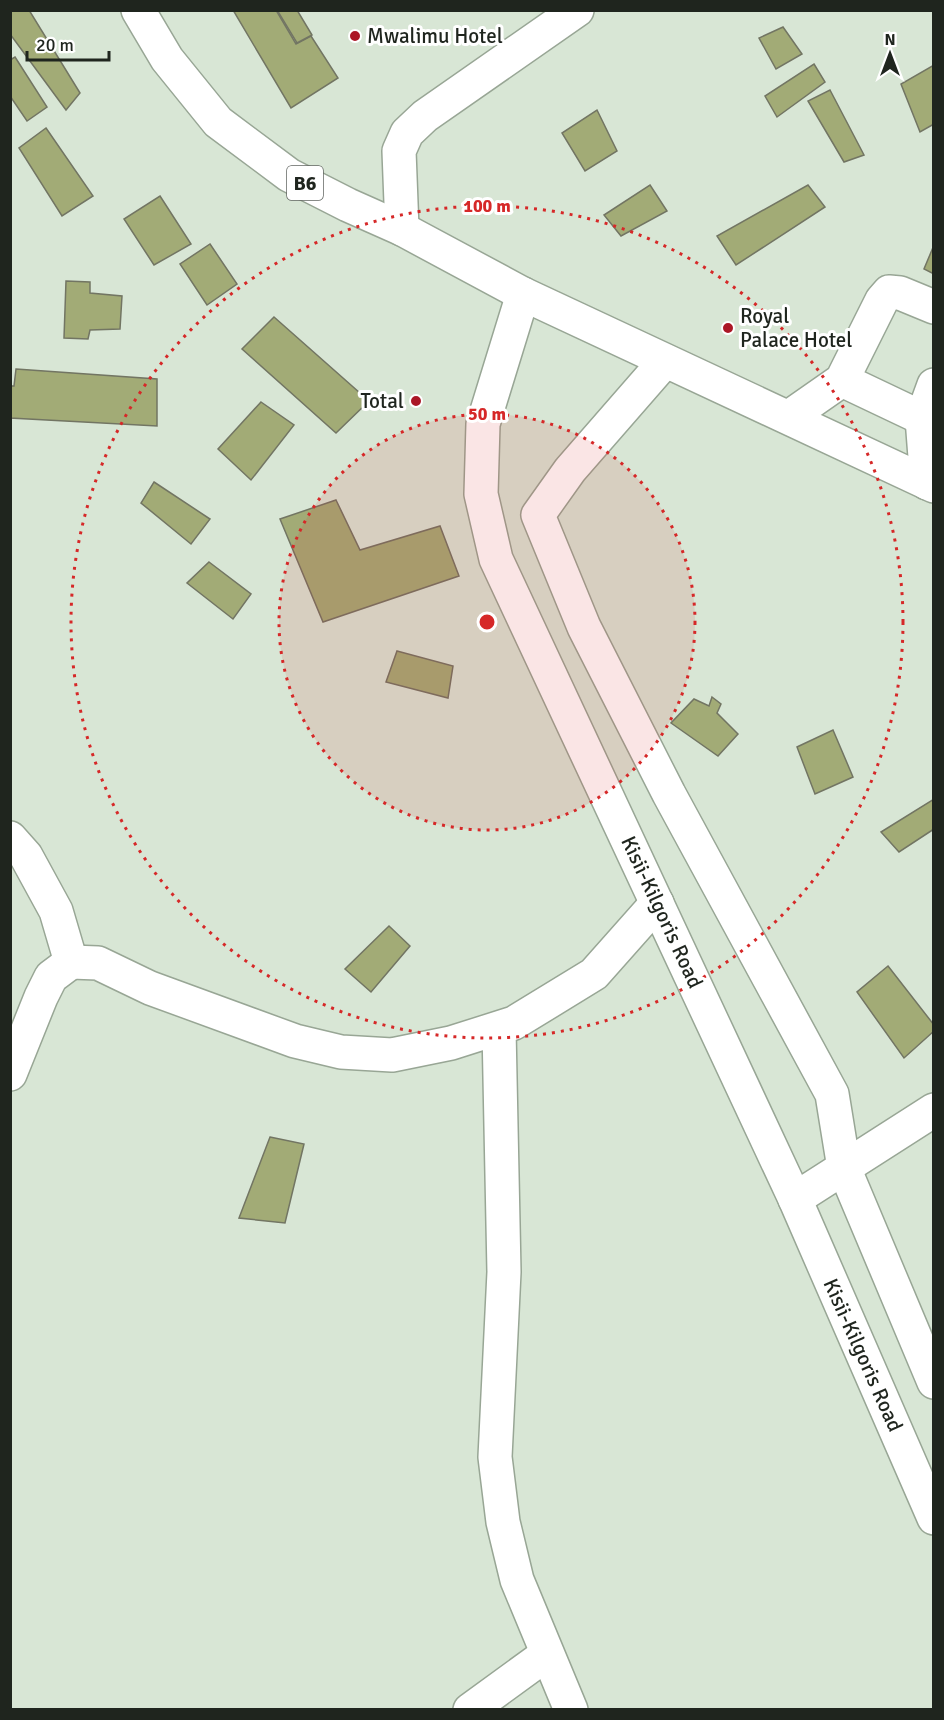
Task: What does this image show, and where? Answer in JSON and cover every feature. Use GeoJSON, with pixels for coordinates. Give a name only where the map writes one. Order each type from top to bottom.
{"type":"FeatureCollection","features":[{"type":"Feature","properties":{"kind":"main road","name":"B6"},"geometry":{"type":"LineString","coordinates":[[138,10],[167,59],[218,122],[289,175],[402,229],[523,294],[930,484]]}},
{"type":"Feature","properties":{"kind":"main road"},"geometry":{"type":"LineString","coordinates":[[402,229],[399,151],[407,132],[425,116],[577,10]]}},
{"type":"Feature","properties":{"kind":"main road"},"geometry":{"type":"LineString","coordinates":[[789,417],[842,380],[882,300],[889,292],[900,293],[933,307]]}},
{"type":"Feature","properties":{"kind":"main road","name":"Kisii-Kilgoris Road"},"geometry":{"type":"LineString","coordinates":[[523,294],[483,424],[481,494],[496,559],[795,1199],[933,1518]]}},
{"type":"Feature","properties":{"kind":"main road"},"geometry":{"type":"LineString","coordinates":[[665,361],[570,470],[538,515],[584,627],[669,794],[832,1094],[844,1168],[933,1382]]}},
{"type":"Feature","properties":{"kind":"main road"},"geometry":{"type":"LineString","coordinates":[[842,380],[922,418]]}},
{"type":"Feature","properties":{"kind":"main road"},"geometry":{"type":"LineString","coordinates":[[930,484],[922,418],[933,385]]}},
{"type":"Feature","properties":{"kind":"main road"},"geometry":{"type":"LineString","coordinates":[[10,838],[26,856],[56,911],[71,962]]}},
{"type":"Feature","properties":{"kind":"main road"},"geometry":{"type":"LineString","coordinates":[[10,1074],[40,997],[51,977],[71,962],[98,963],[150,988],[295,1041],[341,1052],[392,1055],[451,1043],[514,1023],[594,974],[657,903]]}},
{"type":"Feature","properties":{"kind":"main road"},"geometry":{"type":"LineString","coordinates":[[498,1029],[504,1272],[495,1457],[503,1522],[518,1580],[571,1710]]}},
{"type":"Feature","properties":{"kind":"main road"},"geometry":{"type":"LineString","coordinates":[[795,1199],[933,1110]]}},
{"type":"Feature","properties":{"kind":"main road"},"geometry":{"type":"LineString","coordinates":[[470,1710],[547,1654]]}},
{"type":"Feature","properties":{"kind":"building"},"geometry":{"type":"Polygon","coordinates":[[[10,10],[29,10],[80,93],[66,110],[10,34],[10,10]]]}},
{"type":"Feature","properties":{"kind":"building"},"geometry":{"type":"Polygon","coordinates":[[[233,10],[276,10],[296,44],[311,36],[338,78],[291,108],[233,10]]]}},
{"type":"Feature","properties":{"kind":"building"},"geometry":{"type":"Polygon","coordinates":[[[277,10],[297,10],[312,35],[297,43],[277,10]]]}},
{"type":"Feature","properties":{"kind":"building"},"geometry":{"type":"Polygon","coordinates":[[[783,27],[802,54],[776,69],[759,38],[783,27]]]}},
{"type":"Feature","properties":{"kind":"building"},"geometry":{"type":"Polygon","coordinates":[[[15,57],[47,107],[27,121],[10,96],[10,60],[15,57]]]}},
{"type":"Feature","properties":{"kind":"building"},"geometry":{"type":"Polygon","coordinates":[[[814,64],[825,82],[777,117],[765,96],[814,64]]]}},
{"type":"Feature","properties":{"kind":"building"},"geometry":{"type":"Polygon","coordinates":[[[934,65],[934,124],[920,132],[901,84],[934,65]]]}},
{"type":"Feature","properties":{"kind":"building"},"geometry":{"type":"Polygon","coordinates":[[[830,90],[864,155],[844,162],[808,101],[830,90]]]}},
{"type":"Feature","properties":{"kind":"building"},"geometry":{"type":"Polygon","coordinates":[[[597,110],[617,151],[585,171],[562,133],[597,110]]]}},
{"type":"Feature","properties":{"kind":"building"},"geometry":{"type":"Polygon","coordinates":[[[46,128],[93,196],[62,216],[19,148],[46,128]]]}},
{"type":"Feature","properties":{"kind":"building"},"geometry":{"type":"Polygon","coordinates":[[[650,185],[667,211],[621,236],[604,215],[650,185]]]}},
{"type":"Feature","properties":{"kind":"building"},"geometry":{"type":"Polygon","coordinates":[[[808,185],[825,207],[736,265],[717,236],[808,185]]]}},
{"type":"Feature","properties":{"kind":"building"},"geometry":{"type":"Polygon","coordinates":[[[160,196],[191,244],[154,265],[124,219],[160,196]]]}},
{"type":"Feature","properties":{"kind":"building"},"geometry":{"type":"Polygon","coordinates":[[[210,244],[237,284],[207,305],[180,264],[210,244]]]}},
{"type":"Feature","properties":{"kind":"building"},"geometry":{"type":"Polygon","coordinates":[[[934,245],[934,274],[924,269],[934,245]]]}},
{"type":"Feature","properties":{"kind":"building"},"geometry":{"type":"Polygon","coordinates":[[[66,281],[90,282],[90,293],[122,296],[120,329],[90,330],[88,339],[64,338],[66,281]]]}},
{"type":"Feature","properties":{"kind":"building"},"geometry":{"type":"Polygon","coordinates":[[[274,317],[369,401],[336,433],[242,349],[274,317]]]}},
{"type":"Feature","properties":{"kind":"building"},"geometry":{"type":"Polygon","coordinates":[[[16,369],[157,379],[157,426],[10,418],[10,386],[14,386],[16,369]]]}},
{"type":"Feature","properties":{"kind":"building"},"geometry":{"type":"Polygon","coordinates":[[[261,402],[294,425],[251,480],[218,449],[261,402]]]}},
{"type":"Feature","properties":{"kind":"building"},"geometry":{"type":"Polygon","coordinates":[[[154,482],[210,519],[191,544],[141,503],[154,482]]]}},
{"type":"Feature","properties":{"kind":"building"},"geometry":{"type":"Polygon","coordinates":[[[336,500],[360,550],[440,526],[459,576],[323,622],[280,519],[336,500]]]}},
{"type":"Feature","properties":{"kind":"building"},"geometry":{"type":"Polygon","coordinates":[[[209,562],[251,594],[233,619],[187,583],[209,562]]]}},
{"type":"Feature","properties":{"kind":"building"},"geometry":{"type":"Polygon","coordinates":[[[397,651],[453,666],[448,698],[386,682],[397,651]]]}},
{"type":"Feature","properties":{"kind":"building"},"geometry":{"type":"Polygon","coordinates":[[[712,697],[721,704],[717,713],[738,734],[718,756],[671,723],[694,699],[709,706],[712,697]]]}},
{"type":"Feature","properties":{"kind":"building"},"geometry":{"type":"Polygon","coordinates":[[[833,730],[853,777],[815,794],[797,747],[833,730]]]}},
{"type":"Feature","properties":{"kind":"building"},"geometry":{"type":"Polygon","coordinates":[[[934,799],[934,829],[899,852],[881,832],[934,799]]]}},
{"type":"Feature","properties":{"kind":"building"},"geometry":{"type":"Polygon","coordinates":[[[389,926],[410,946],[371,992],[345,969],[389,926]]]}},
{"type":"Feature","properties":{"kind":"building"},"geometry":{"type":"Polygon","coordinates":[[[888,966],[934,1025],[934,1031],[904,1058],[857,992],[888,966]]]}},
{"type":"Feature","properties":{"kind":"building"},"geometry":{"type":"Polygon","coordinates":[[[270,1137],[304,1144],[285,1223],[239,1218],[270,1137]]]}},
{"type":"Feature","properties":{"kind":"place","name":"Mwalimu Hotel"},"geometry":{"type":"Point","coordinates":[355,36]}},
{"type":"Feature","properties":{"kind":"place","name":"Royal Palace Hotel"},"geometry":{"type":"Point","coordinates":[728,328]}},
{"type":"Feature","properties":{"kind":"place","name":"Total"},"geometry":{"type":"Point","coordinates":[416,401]}}]}
